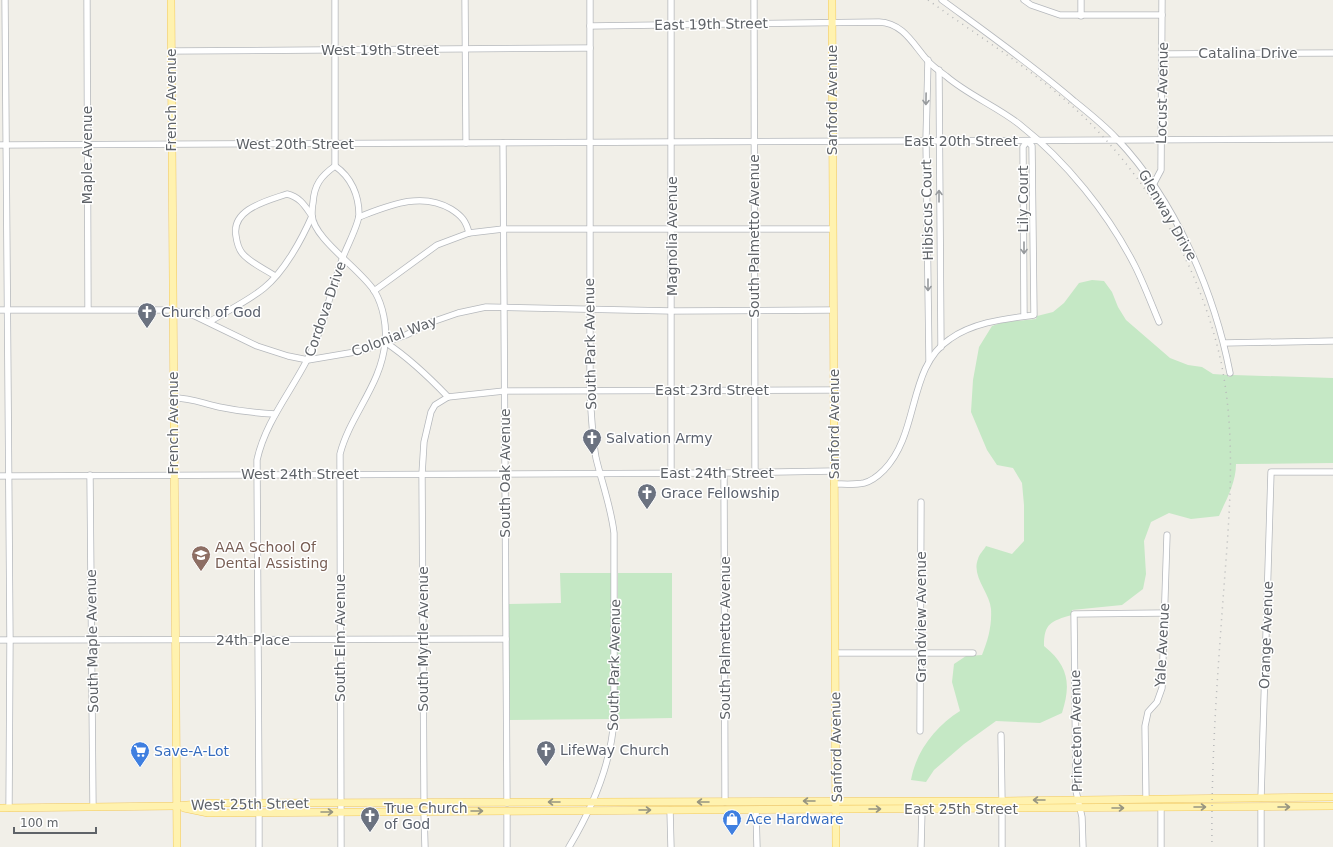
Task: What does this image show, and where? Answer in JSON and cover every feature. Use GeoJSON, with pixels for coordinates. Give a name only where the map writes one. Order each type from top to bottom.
{"type":"FeatureCollection","features":[{"type":"Feature","properties":{"kind":"main road","name":"French Avenue"},"geometry":{"type":"LineString","coordinates":[[171,0],[176,847]]}},
{"type":"Feature","properties":{"kind":"main road","name":"Sanford Avenue"},"geometry":{"type":"LineString","coordinates":[[832,0],[836,847]]}},
{"type":"Feature","properties":{"kind":"main road"},"geometry":{"type":"LineString","coordinates":[[1219,807],[1228,803],[1257,803],[1261,798]]}},
{"type":"Feature","properties":{"kind":"main road","name":"East 25th Street"},"geometry":{"type":"LineString","coordinates":[[589,811],[922,809],[965,808],[973,805],[1077,800],[1333,798]]}},
{"type":"Feature","properties":{"kind":"main road","name":"East 25th Street"},"geometry":{"type":"LineString","coordinates":[[593,803],[836,801],[1002,804],[1079,808],[1333,806]]}},
{"type":"Feature","properties":{"kind":"main road"},"geometry":{"type":"LineString","coordinates":[[711,810],[718,806],[736,806],[741,802]]}},
{"type":"Feature","properties":{"kind":"main road","name":"West 25th Street"},"geometry":{"type":"LineString","coordinates":[[176,806],[209,803],[593,803]]}},
{"type":"Feature","properties":{"kind":"main road"},"geometry":{"type":"LineString","coordinates":[[424,812],[432,808],[455,808],[464,803]]}},
{"type":"Feature","properties":{"kind":"main road"},"geometry":{"type":"LineString","coordinates":[[0,808],[176,806]]}},
{"type":"Feature","properties":{"kind":"main road","name":"West 25th Street"},"geometry":{"type":"LineString","coordinates":[[176,806],[208,813],[589,811]]}},
{"type":"Feature","properties":{"kind":"street"},"geometry":{"type":"LineString","coordinates":[[5,0],[3,145],[7,310],[10,640],[9,808]]}},
{"type":"Feature","properties":{"kind":"street","name":"Maple Avenue"},"geometry":{"type":"LineString","coordinates":[[87,0],[88,310]]}},
{"type":"Feature","properties":{"kind":"street"},"geometry":{"type":"LineString","coordinates":[[209,322],[260,290],[275,276],[296,247],[312,216],[313,193],[317,183],[322,175],[335,166],[335,0]]}},
{"type":"Feature","properties":{"kind":"street"},"geometry":{"type":"LineString","coordinates":[[465,0],[466,143]]}},
{"type":"Feature","properties":{"kind":"street","name":"South Park Avenue"},"geometry":{"type":"LineString","coordinates":[[569,847],[593,803],[611,747],[614,719],[614,533],[612,516],[600,473],[592,430],[590,390],[590,0]]}},
{"type":"Feature","properties":{"kind":"street","name":"Magnolia Avenue"},"geometry":{"type":"LineString","coordinates":[[671,0],[673,230],[671,473]]}},
{"type":"Feature","properties":{"kind":"street","name":"South Palmetto Avenue"},"geometry":{"type":"LineString","coordinates":[[754,0],[755,473]]}},
{"type":"Feature","properties":{"kind":"street","name":"Glenway Drive"},"geometry":{"type":"LineString","coordinates":[[942,0],[1036,68],[1103,124],[1118,140],[1153,185],[1175,222],[1197,265],[1224,343],[1230,373]]}},
{"type":"Feature","properties":{"kind":"street"},"geometry":{"type":"LineString","coordinates":[[1024,0],[1031,5],[1060,15],[1162,15]]}},
{"type":"Feature","properties":{"kind":"street"},"geometry":{"type":"LineString","coordinates":[[1081,0],[1081,16]]}},
{"type":"Feature","properties":{"kind":"street","name":"Locust Avenue"},"geometry":{"type":"LineString","coordinates":[[1153,185],[1161,170],[1163,54],[1162,0]]}},
{"type":"Feature","properties":{"kind":"street"},"geometry":{"type":"LineString","coordinates":[[832,22],[882,22],[892,24],[912,40],[928,60],[949,78],[1017,122],[1040,140],[1092,199],[1114,230],[1135,267],[1158,322]]}},
{"type":"Feature","properties":{"kind":"street","name":"East 19th Street"},"geometry":{"type":"LineString","coordinates":[[590,26],[832,22]]}},
{"type":"Feature","properties":{"kind":"street","name":"West 19th Street"},"geometry":{"type":"LineString","coordinates":[[171,51],[590,48]]}},
{"type":"Feature","properties":{"kind":"street","name":"Catalina Drive"},"geometry":{"type":"LineString","coordinates":[[1163,54],[1333,53]]}},
{"type":"Feature","properties":{"kind":"street","name":"Hibiscus Court"},"geometry":{"type":"LineString","coordinates":[[928,60],[926,140],[929,360]]}},
{"type":"Feature","properties":{"kind":"street","name":"Hibiscus Court"},"geometry":{"type":"LineString","coordinates":[[939,70],[941,347]]}},
{"type":"Feature","properties":{"kind":"street","name":"East 20th Street"},"geometry":{"type":"LineString","coordinates":[[590,142],[1333,139]]}},
{"type":"Feature","properties":{"kind":"street","name":"Lily Court"},"geometry":{"type":"LineString","coordinates":[[1027,140],[1032,146],[1034,315],[1024,316],[1023,147],[1027,140]]}},
{"type":"Feature","properties":{"kind":"street","name":"West 20th Street"},"geometry":{"type":"LineString","coordinates":[[3,145],[590,142]]}},
{"type":"Feature","properties":{"kind":"street","name":"South Oak Avenue"},"geometry":{"type":"LineString","coordinates":[[503,143],[507,803]]}},
{"type":"Feature","properties":{"kind":"street","name":"Cordova Drive"},"geometry":{"type":"LineString","coordinates":[[259,803],[256,475],[258,452],[275,414],[308,360],[320,330],[343,256],[359,217],[358,199],[353,187],[345,173],[335,166]]}},
{"type":"Feature","properties":{"kind":"street"},"geometry":{"type":"LineString","coordinates":[[275,276],[241,251],[235,232],[236,222],[243,213],[287,194],[295,196],[301,201],[312,216]]}},
{"type":"Feature","properties":{"kind":"street"},"geometry":{"type":"LineString","coordinates":[[359,217],[402,203],[429,201],[448,208],[463,218],[469,233]]}},
{"type":"Feature","properties":{"kind":"street","name":"South Elm Avenue"},"geometry":{"type":"LineString","coordinates":[[312,216],[322,236],[343,256],[374,291],[382,307],[385,342],[374,385],[344,439],[340,454],[342,847]]}},
{"type":"Feature","properties":{"kind":"street"},"geometry":{"type":"LineString","coordinates":[[374,291],[437,245],[469,233],[503,230],[833,229]]}},
{"type":"Feature","properties":{"kind":"street","name":"Colonial Way"},"geometry":{"type":"LineString","coordinates":[[0,310],[172,310],[209,322],[257,346],[288,356],[308,360],[350,354],[385,342],[458,313],[486,307],[672,311],[833,310]]}},
{"type":"Feature","properties":{"kind":"street"},"geometry":{"type":"LineString","coordinates":[[834,484],[866,482],[881,473],[889,465],[903,442],[922,375],[929,360],[949,339],[971,329],[997,320],[1024,316]]}},
{"type":"Feature","properties":{"kind":"street"},"geometry":{"type":"LineString","coordinates":[[1224,343],[1333,341]]}},
{"type":"Feature","properties":{"kind":"street"},"geometry":{"type":"LineString","coordinates":[[385,342],[405,355],[448,397]]}},
{"type":"Feature","properties":{"kind":"street","name":"East 23rd Street"},"geometry":{"type":"LineString","coordinates":[[448,397],[504,391],[834,390]]}},
{"type":"Feature","properties":{"kind":"street","name":"South Myrtle Avenue"},"geometry":{"type":"LineString","coordinates":[[424,803],[422,474],[424,442],[430,412],[435,405],[448,397]]}},
{"type":"Feature","properties":{"kind":"street"},"geometry":{"type":"LineString","coordinates":[[173,398],[190,398],[217,406],[259,414],[275,414]]}},
{"type":"Feature","properties":{"kind":"street","name":"East 24th Street"},"geometry":{"type":"LineString","coordinates":[[600,473],[755,473],[834,471]]}},
{"type":"Feature","properties":{"kind":"street","name":"Orange Avenue"},"geometry":{"type":"LineString","coordinates":[[1261,798],[1271,472],[1333,472]]}},
{"type":"Feature","properties":{"kind":"street","name":"West 24th Street"},"geometry":{"type":"LineString","coordinates":[[0,476],[600,473]]}},
{"type":"Feature","properties":{"kind":"street","name":"South Palmetto Avenue"},"geometry":{"type":"LineString","coordinates":[[724,473],[725,802]]}},
{"type":"Feature","properties":{"kind":"street","name":"South Maple Avenue"},"geometry":{"type":"LineString","coordinates":[[90,475],[93,806]]}},
{"type":"Feature","properties":{"kind":"street","name":"Grandview Avenue"},"geometry":{"type":"LineString","coordinates":[[920,731],[921,502]]}},
{"type":"Feature","properties":{"kind":"street","name":"Yale Avenue"},"geometry":{"type":"LineString","coordinates":[[1146,799],[1144,726],[1148,712],[1157,702],[1162,688],[1167,535]]}},
{"type":"Feature","properties":{"kind":"street","name":"Princeton Avenue"},"geometry":{"type":"LineString","coordinates":[[1082,847],[1082,817],[1077,800],[1074,614],[1164,613]]}},
{"type":"Feature","properties":{"kind":"street","name":"24th Place"},"geometry":{"type":"LineString","coordinates":[[0,640],[506,639]]}},
{"type":"Feature","properties":{"kind":"street"},"geometry":{"type":"LineString","coordinates":[[834,654],[973,653]]}},
{"type":"Feature","properties":{"kind":"street"},"geometry":{"type":"LineString","coordinates":[[1001,735],[1002,847]]}},
{"type":"Feature","properties":{"kind":"street"},"geometry":{"type":"LineString","coordinates":[[1161,807],[1162,847]]}},
{"type":"Feature","properties":{"kind":"street"},"geometry":{"type":"LineString","coordinates":[[1261,807],[1261,847]]}},
{"type":"Feature","properties":{"kind":"street"},"geometry":{"type":"LineString","coordinates":[[921,847],[922,809]]}},
{"type":"Feature","properties":{"kind":"street"},"geometry":{"type":"LineString","coordinates":[[670,810],[671,847]]}},
{"type":"Feature","properties":{"kind":"street"},"geometry":{"type":"LineString","coordinates":[[756,810],[757,847]]}},
{"type":"Feature","properties":{"kind":"street"},"geometry":{"type":"LineString","coordinates":[[507,811],[507,847]]}},
{"type":"Feature","properties":{"kind":"street"},"geometry":{"type":"LineString","coordinates":[[424,812],[424,847]]}},
{"type":"Feature","properties":{"kind":"street"},"geometry":{"type":"LineString","coordinates":[[259,813],[259,847]]}},
{"type":"Feature","properties":{"kind":"green space"},"geometry":{"type":"Polygon","coordinates":[[[1092,280],[1104,281],[1112,292],[1118,307],[1126,320],[1170,358],[1188,365],[1202,367],[1213,374],[1228,375],[1228,377],[1233,375],[1333,378],[1333,463],[1236,464],[1236,471],[1232,485],[1219,516],[1191,519],[1169,513],[1151,522],[1144,541],[1146,574],[1143,589],[1122,605],[1072,610],[1072,615],[1054,621],[1045,632],[1044,646],[1059,661],[1066,676],[1067,685],[1062,713],[1040,723],[996,721],[964,744],[934,770],[926,782],[911,780],[917,759],[928,740],[943,724],[960,711],[952,682],[954,664],[966,656],[982,655],[986,644],[990,627],[991,609],[988,597],[977,572],[980,554],[986,546],[1012,554],[1024,541],[1024,505],[1022,483],[1013,468],[997,465],[987,450],[971,412],[973,380],[979,347],[992,326],[1004,322],[1036,319],[1037,316],[1053,312],[1064,303],[1079,283],[1092,280]]]}},
{"type":"Feature","properties":{"kind":"green space"},"geometry":{"type":"Polygon","coordinates":[[[560,573],[612,573],[612,719],[509,720],[509,604],[561,603],[560,573]]]}},
{"type":"Feature","properties":{"kind":"green space"},"geometry":{"type":"Polygon","coordinates":[[[618,573],[672,573],[672,718],[617,719],[618,573]]]}},
{"type":"Feature","properties":{"kind":"railway"},"geometry":{"type":"LineString","coordinates":[[928,0],[1032,73],[1090,123],[1113,148],[1134,174],[1170,229],[1186,259],[1199,289],[1210,321],[1219,353],[1225,384],[1230,445],[1228,538],[1212,785],[1212,847]]}},
{"type":"Feature","properties":{"kind":"place","name":"Church of God"},"geometry":{"type":"Point","coordinates":[147,329]}},
{"type":"Feature","properties":{"kind":"place","name":"Salvation Army"},"geometry":{"type":"Point","coordinates":[592,455]}},
{"type":"Feature","properties":{"kind":"place","name":"Grace Fellowship"},"geometry":{"type":"Point","coordinates":[647,510]}},
{"type":"Feature","properties":{"kind":"place","name":"AAA School Of Dental Assisting"},"geometry":{"type":"Point","coordinates":[201,572]}},
{"type":"Feature","properties":{"kind":"place","name":"LifeWay Church"},"geometry":{"type":"Point","coordinates":[546,767]}},
{"type":"Feature","properties":{"kind":"place","name":"Save-A-Lot"},"geometry":{"type":"Point","coordinates":[140,768]}},
{"type":"Feature","properties":{"kind":"place","name":"True Church of God"},"geometry":{"type":"Point","coordinates":[370,833]}},
{"type":"Feature","properties":{"kind":"place","name":"Ace Hardware"},"geometry":{"type":"Point","coordinates":[732,836]}}]}
